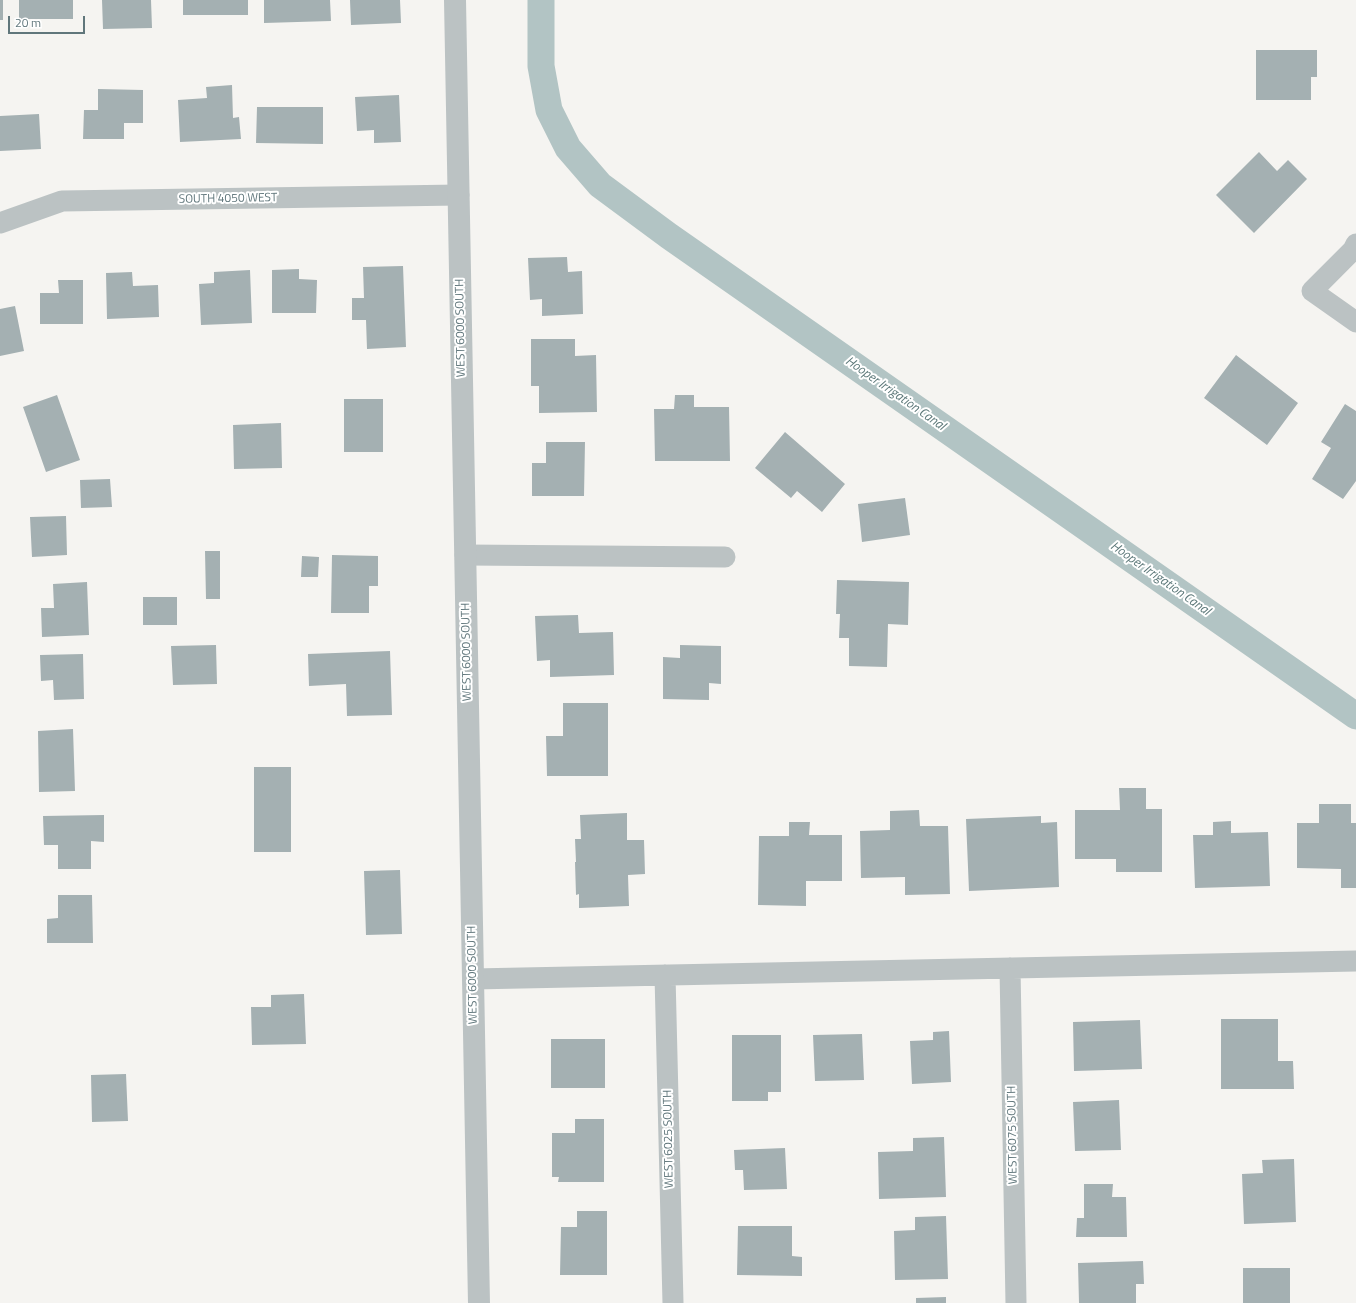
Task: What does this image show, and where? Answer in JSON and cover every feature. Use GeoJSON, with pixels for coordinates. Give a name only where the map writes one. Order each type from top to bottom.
{"type":"FeatureCollection","features":[{"type":"Feature","properties":{"kind":"street","name":"WEST 6000 SOUTH"},"geometry":{"type":"LineString","coordinates":[[455,0],[479,1303]]}},
{"type":"Feature","properties":{"kind":"street","name":"SOUTH 4050 WEST"},"geometry":{"type":"LineString","coordinates":[[0,223],[62,201],[459,194]]}},
{"type":"Feature","properties":{"kind":"street"},"geometry":{"type":"LineString","coordinates":[[1356,244],[1353,250],[1312,291],[1356,322]]}},
{"type":"Feature","properties":{"kind":"street"},"geometry":{"type":"LineString","coordinates":[[465,555],[725,558]]}},
{"type":"Feature","properties":{"kind":"street"},"geometry":{"type":"LineString","coordinates":[[473,980],[1356,960]]}},
{"type":"Feature","properties":{"kind":"street","name":"WEST 6075 SOUTH"},"geometry":{"type":"LineString","coordinates":[[1010,968],[1016,1303]]}},
{"type":"Feature","properties":{"kind":"street","name":"WEST 6025 SOUTH"},"geometry":{"type":"LineString","coordinates":[[665,975],[673,1303]]}},
{"type":"Feature","properties":{"kind":"building"},"geometry":{"type":"Polygon","coordinates":[[[0,0],[3,0],[3,20],[0,20],[0,0]]]}},
{"type":"Feature","properties":{"kind":"building"},"geometry":{"type":"Polygon","coordinates":[[[19,0],[73,0],[73,19],[19,19],[19,0]]]}},
{"type":"Feature","properties":{"kind":"building"},"geometry":{"type":"Polygon","coordinates":[[[102,0],[151,0],[152,28],[103,29],[102,0]]]}},
{"type":"Feature","properties":{"kind":"building"},"geometry":{"type":"Polygon","coordinates":[[[183,0],[248,0],[248,15],[183,15],[183,0]]]}},
{"type":"Feature","properties":{"kind":"building"},"geometry":{"type":"Polygon","coordinates":[[[264,0],[330,0],[331,21],[264,23],[264,0]]]}},
{"type":"Feature","properties":{"kind":"building"},"geometry":{"type":"Polygon","coordinates":[[[350,0],[400,0],[401,23],[351,25],[350,0]]]}},
{"type":"Feature","properties":{"kind":"building"},"geometry":{"type":"Polygon","coordinates":[[[1256,50],[1317,50],[1317,77],[1311,77],[1311,100],[1256,100],[1256,50]]]}},
{"type":"Feature","properties":{"kind":"building"},"geometry":{"type":"Polygon","coordinates":[[[232,85],[233,118],[239,117],[241,139],[180,142],[178,100],[207,98],[206,87],[232,85]]]}},
{"type":"Feature","properties":{"kind":"building"},"geometry":{"type":"Polygon","coordinates":[[[98,89],[143,90],[143,123],[124,123],[124,139],[83,139],[84,110],[98,110],[98,89]]]}},
{"type":"Feature","properties":{"kind":"building"},"geometry":{"type":"Polygon","coordinates":[[[399,95],[401,142],[374,143],[374,130],[357,131],[355,97],[399,95]]]}},
{"type":"Feature","properties":{"kind":"building"},"geometry":{"type":"Polygon","coordinates":[[[257,107],[323,107],[323,144],[256,143],[257,107]]]}},
{"type":"Feature","properties":{"kind":"building"},"geometry":{"type":"Polygon","coordinates":[[[39,114],[41,149],[0,151],[0,116],[39,114]]]}},
{"type":"Feature","properties":{"kind":"building"},"geometry":{"type":"Polygon","coordinates":[[[1259,152],[1277,171],[1288,160],[1307,179],[1254,233],[1216,195],[1259,152]]]}},
{"type":"Feature","properties":{"kind":"building"},"geometry":{"type":"Polygon","coordinates":[[[567,257],[568,272],[582,271],[583,314],[542,316],[542,299],[530,300],[528,258],[567,257]]]}},
{"type":"Feature","properties":{"kind":"building"},"geometry":{"type":"Polygon","coordinates":[[[403,266],[406,347],[367,349],[366,320],[352,320],[352,298],[364,298],[363,267],[403,266]]]}},
{"type":"Feature","properties":{"kind":"building"},"geometry":{"type":"Polygon","coordinates":[[[299,269],[299,279],[317,280],[316,313],[272,313],[272,270],[299,269]]]}},
{"type":"Feature","properties":{"kind":"building"},"geometry":{"type":"Polygon","coordinates":[[[250,270],[252,323],[201,325],[199,284],[214,283],[214,272],[250,270]]]}},
{"type":"Feature","properties":{"kind":"building"},"geometry":{"type":"Polygon","coordinates":[[[132,272],[133,286],[158,285],[159,317],[107,319],[106,273],[132,272]]]}},
{"type":"Feature","properties":{"kind":"building"},"geometry":{"type":"Polygon","coordinates":[[[58,280],[83,280],[83,324],[40,324],[40,293],[59,293],[58,280]]]}},
{"type":"Feature","properties":{"kind":"building"},"geometry":{"type":"Polygon","coordinates":[[[15,306],[24,351],[0,356],[0,309],[15,306]]]}},
{"type":"Feature","properties":{"kind":"building"},"geometry":{"type":"Polygon","coordinates":[[[531,339],[575,339],[575,356],[596,355],[597,412],[539,413],[539,386],[531,386],[531,339]]]}},
{"type":"Feature","properties":{"kind":"building"},"geometry":{"type":"Polygon","coordinates":[[[1236,355],[1298,403],[1267,445],[1204,398],[1236,355]]]}},
{"type":"Feature","properties":{"kind":"building"},"geometry":{"type":"Polygon","coordinates":[[[57,395],[80,460],[46,472],[23,407],[57,395]]]}},
{"type":"Feature","properties":{"kind":"building"},"geometry":{"type":"Polygon","coordinates":[[[675,395],[694,395],[694,407],[729,407],[730,461],[655,461],[654,409],[674,409],[675,395]]]}},
{"type":"Feature","properties":{"kind":"building"},"geometry":{"type":"Polygon","coordinates":[[[344,399],[383,399],[383,452],[344,452],[344,399]]]}},
{"type":"Feature","properties":{"kind":"building"},"geometry":{"type":"Polygon","coordinates":[[[1345,404],[1356,411],[1356,481],[1343,499],[1312,479],[1331,448],[1321,442],[1345,404]]]}},
{"type":"Feature","properties":{"kind":"building"},"geometry":{"type":"Polygon","coordinates":[[[281,423],[282,468],[234,469],[233,425],[281,423]]]}},
{"type":"Feature","properties":{"kind":"building"},"geometry":{"type":"Polygon","coordinates":[[[785,432],[845,484],[822,512],[797,491],[791,498],[755,468],[785,432]]]}},
{"type":"Feature","properties":{"kind":"building"},"geometry":{"type":"Polygon","coordinates":[[[546,442],[585,442],[584,496],[532,496],[532,463],[546,463],[546,442]]]}},
{"type":"Feature","properties":{"kind":"building"},"geometry":{"type":"Polygon","coordinates":[[[110,479],[112,507],[81,508],[80,480],[110,479]]]}},
{"type":"Feature","properties":{"kind":"building"},"geometry":{"type":"Polygon","coordinates":[[[905,498],[910,535],[862,542],[858,504],[905,498]]]}},
{"type":"Feature","properties":{"kind":"building"},"geometry":{"type":"Polygon","coordinates":[[[66,516],[67,555],[32,557],[30,517],[66,516]]]}},
{"type":"Feature","properties":{"kind":"building"},"geometry":{"type":"Polygon","coordinates":[[[205,551],[220,551],[220,599],[206,599],[205,551]]]}},
{"type":"Feature","properties":{"kind":"building"},"geometry":{"type":"Polygon","coordinates":[[[332,555],[378,556],[378,586],[369,586],[369,613],[331,613],[332,555]]]}},
{"type":"Feature","properties":{"kind":"building"},"geometry":{"type":"Polygon","coordinates":[[[302,556],[319,557],[318,577],[301,577],[302,556]]]}},
{"type":"Feature","properties":{"kind":"building"},"geometry":{"type":"Polygon","coordinates":[[[837,580],[909,582],[908,625],[888,624],[887,667],[849,666],[849,638],[839,638],[840,614],[836,614],[837,580]]]}},
{"type":"Feature","properties":{"kind":"building"},"geometry":{"type":"Polygon","coordinates":[[[87,582],[89,635],[42,637],[41,608],[54,608],[53,584],[87,582]]]}},
{"type":"Feature","properties":{"kind":"building"},"geometry":{"type":"Polygon","coordinates":[[[143,597],[177,597],[177,625],[143,625],[143,597]]]}},
{"type":"Feature","properties":{"kind":"building"},"geometry":{"type":"Polygon","coordinates":[[[578,615],[579,633],[613,632],[614,675],[550,677],[550,660],[537,661],[535,616],[578,615]]]}},
{"type":"Feature","properties":{"kind":"building"},"geometry":{"type":"Polygon","coordinates":[[[216,645],[217,684],[173,685],[171,646],[216,645]]]}},
{"type":"Feature","properties":{"kind":"building"},"geometry":{"type":"Polygon","coordinates":[[[680,645],[721,646],[721,684],[709,683],[709,700],[663,699],[663,657],[680,658],[680,645]]]}},
{"type":"Feature","properties":{"kind":"building"},"geometry":{"type":"Polygon","coordinates":[[[390,651],[392,715],[347,716],[346,684],[309,686],[308,654],[390,651]]]}},
{"type":"Feature","properties":{"kind":"building"},"geometry":{"type":"Polygon","coordinates":[[[83,654],[84,699],[54,700],[53,680],[41,681],[40,655],[83,654]]]}},
{"type":"Feature","properties":{"kind":"building"},"geometry":{"type":"Polygon","coordinates":[[[563,703],[608,703],[608,776],[547,776],[546,736],[563,736],[563,703]]]}},
{"type":"Feature","properties":{"kind":"building"},"geometry":{"type":"Polygon","coordinates":[[[73,729],[75,791],[39,792],[38,731],[73,729]]]}},
{"type":"Feature","properties":{"kind":"building"},"geometry":{"type":"Polygon","coordinates":[[[254,767],[291,767],[291,852],[254,852],[254,767]]]}},
{"type":"Feature","properties":{"kind":"building"},"geometry":{"type":"Polygon","coordinates":[[[1119,788],[1146,788],[1146,809],[1162,809],[1162,872],[1116,872],[1116,859],[1075,859],[1075,810],[1120,810],[1119,788]]]}},
{"type":"Feature","properties":{"kind":"building"},"geometry":{"type":"Polygon","coordinates":[[[1319,804],[1351,804],[1351,823],[1356,823],[1356,888],[1341,888],[1341,869],[1297,868],[1297,823],[1319,823],[1319,804]]]}},
{"type":"Feature","properties":{"kind":"building"},"geometry":{"type":"Polygon","coordinates":[[[919,810],[920,826],[948,826],[950,894],[905,895],[905,877],[861,878],[860,831],[890,830],[890,811],[919,810]]]}},
{"type":"Feature","properties":{"kind":"building"},"geometry":{"type":"Polygon","coordinates":[[[627,813],[627,840],[644,840],[645,874],[628,875],[629,906],[579,908],[579,894],[576,895],[575,839],[581,839],[580,815],[627,813]]]}},
{"type":"Feature","properties":{"kind":"building"},"geometry":{"type":"Polygon","coordinates":[[[104,815],[104,842],[91,841],[91,869],[58,869],[58,845],[44,845],[43,816],[104,815]]]}},
{"type":"Feature","properties":{"kind":"building"},"geometry":{"type":"Polygon","coordinates":[[[1041,816],[1041,823],[1057,822],[1059,887],[969,891],[966,819],[1041,816]]]}},
{"type":"Feature","properties":{"kind":"building"},"geometry":{"type":"Polygon","coordinates":[[[1231,821],[1231,833],[1268,832],[1270,886],[1195,888],[1193,835],[1213,835],[1213,822],[1231,821]]]}},
{"type":"Feature","properties":{"kind":"building"},"geometry":{"type":"Polygon","coordinates":[[[789,822],[810,822],[809,835],[842,835],[842,881],[806,881],[806,906],[758,905],[759,836],[789,836],[789,822]]]}},
{"type":"Feature","properties":{"kind":"building"},"geometry":{"type":"Polygon","coordinates":[[[400,870],[402,934],[366,935],[364,871],[400,870]]]}},
{"type":"Feature","properties":{"kind":"building"},"geometry":{"type":"Polygon","coordinates":[[[58,895],[92,895],[93,943],[47,943],[47,919],[58,918],[58,895]]]}},
{"type":"Feature","properties":{"kind":"building"},"geometry":{"type":"Polygon","coordinates":[[[304,994],[306,1044],[252,1045],[251,1007],[271,1007],[271,995],[304,994]]]}},
{"type":"Feature","properties":{"kind":"building"},"geometry":{"type":"Polygon","coordinates":[[[1221,1019],[1278,1019],[1278,1061],[1293,1061],[1294,1089],[1221,1089],[1221,1019]]]}},
{"type":"Feature","properties":{"kind":"building"},"geometry":{"type":"Polygon","coordinates":[[[1140,1020],[1142,1069],[1074,1071],[1073,1022],[1140,1020]]]}},
{"type":"Feature","properties":{"kind":"building"},"geometry":{"type":"Polygon","coordinates":[[[949,1031],[951,1082],[912,1084],[910,1041],[933,1040],[933,1032],[949,1031]]]}},
{"type":"Feature","properties":{"kind":"building"},"geometry":{"type":"Polygon","coordinates":[[[862,1034],[864,1080],[815,1081],[813,1035],[862,1034]]]}},
{"type":"Feature","properties":{"kind":"building"},"geometry":{"type":"Polygon","coordinates":[[[732,1035],[781,1035],[781,1092],[768,1092],[768,1101],[732,1101],[732,1035]]]}},
{"type":"Feature","properties":{"kind":"building"},"geometry":{"type":"Polygon","coordinates":[[[551,1039],[605,1039],[605,1088],[551,1088],[551,1039]]]}},
{"type":"Feature","properties":{"kind":"building"},"geometry":{"type":"Polygon","coordinates":[[[126,1074],[128,1121],[92,1122],[91,1075],[126,1074]]]}},
{"type":"Feature","properties":{"kind":"building"},"geometry":{"type":"Polygon","coordinates":[[[1119,1100],[1121,1150],[1075,1151],[1073,1102],[1119,1100]]]}},
{"type":"Feature","properties":{"kind":"building"},"geometry":{"type":"Polygon","coordinates":[[[575,1119],[604,1119],[604,1182],[558,1182],[559,1177],[552,1177],[552,1133],[575,1133],[575,1119]]]}},
{"type":"Feature","properties":{"kind":"building"},"geometry":{"type":"Polygon","coordinates":[[[944,1137],[946,1197],[879,1199],[878,1152],[913,1151],[913,1138],[944,1137]]]}},
{"type":"Feature","properties":{"kind":"building"},"geometry":{"type":"Polygon","coordinates":[[[785,1148],[787,1189],[744,1190],[743,1170],[735,1170],[734,1150],[785,1148]]]}},
{"type":"Feature","properties":{"kind":"building"},"geometry":{"type":"Polygon","coordinates":[[[1294,1159],[1296,1222],[1244,1224],[1242,1174],[1263,1173],[1262,1160],[1294,1159]]]}},
{"type":"Feature","properties":{"kind":"building"},"geometry":{"type":"Polygon","coordinates":[[[1084,1184],[1113,1184],[1112,1197],[1126,1197],[1127,1237],[1076,1237],[1077,1218],[1084,1218],[1084,1184]]]}},
{"type":"Feature","properties":{"kind":"building"},"geometry":{"type":"Polygon","coordinates":[[[577,1211],[607,1211],[607,1275],[560,1275],[561,1227],[577,1227],[577,1211]]]}},
{"type":"Feature","properties":{"kind":"building"},"geometry":{"type":"Polygon","coordinates":[[[946,1216],[948,1279],[895,1280],[894,1231],[915,1230],[915,1217],[946,1216]]]}},
{"type":"Feature","properties":{"kind":"building"},"geometry":{"type":"Polygon","coordinates":[[[738,1226],[792,1226],[792,1256],[802,1257],[802,1276],[737,1275],[738,1226]]]}},
{"type":"Feature","properties":{"kind":"building"},"geometry":{"type":"Polygon","coordinates":[[[1143,1261],[1144,1284],[1136,1284],[1136,1303],[1079,1303],[1078,1263],[1143,1261]]]}},
{"type":"Feature","properties":{"kind":"building"},"geometry":{"type":"Polygon","coordinates":[[[1243,1268],[1290,1268],[1290,1303],[1243,1303],[1243,1268]]]}},
{"type":"Feature","properties":{"kind":"building"},"geometry":{"type":"Polygon","coordinates":[[[946,1297],[946,1303],[916,1303],[916,1298],[946,1297]]]}},
{"type":"Feature","properties":{"kind":"waterway","name":"Hooper Irrigation Canal"},"geometry":{"type":"LineString","coordinates":[[541,0],[541,66],[549,110],[568,148],[600,185],[669,236],[1356,716]]}}]}
